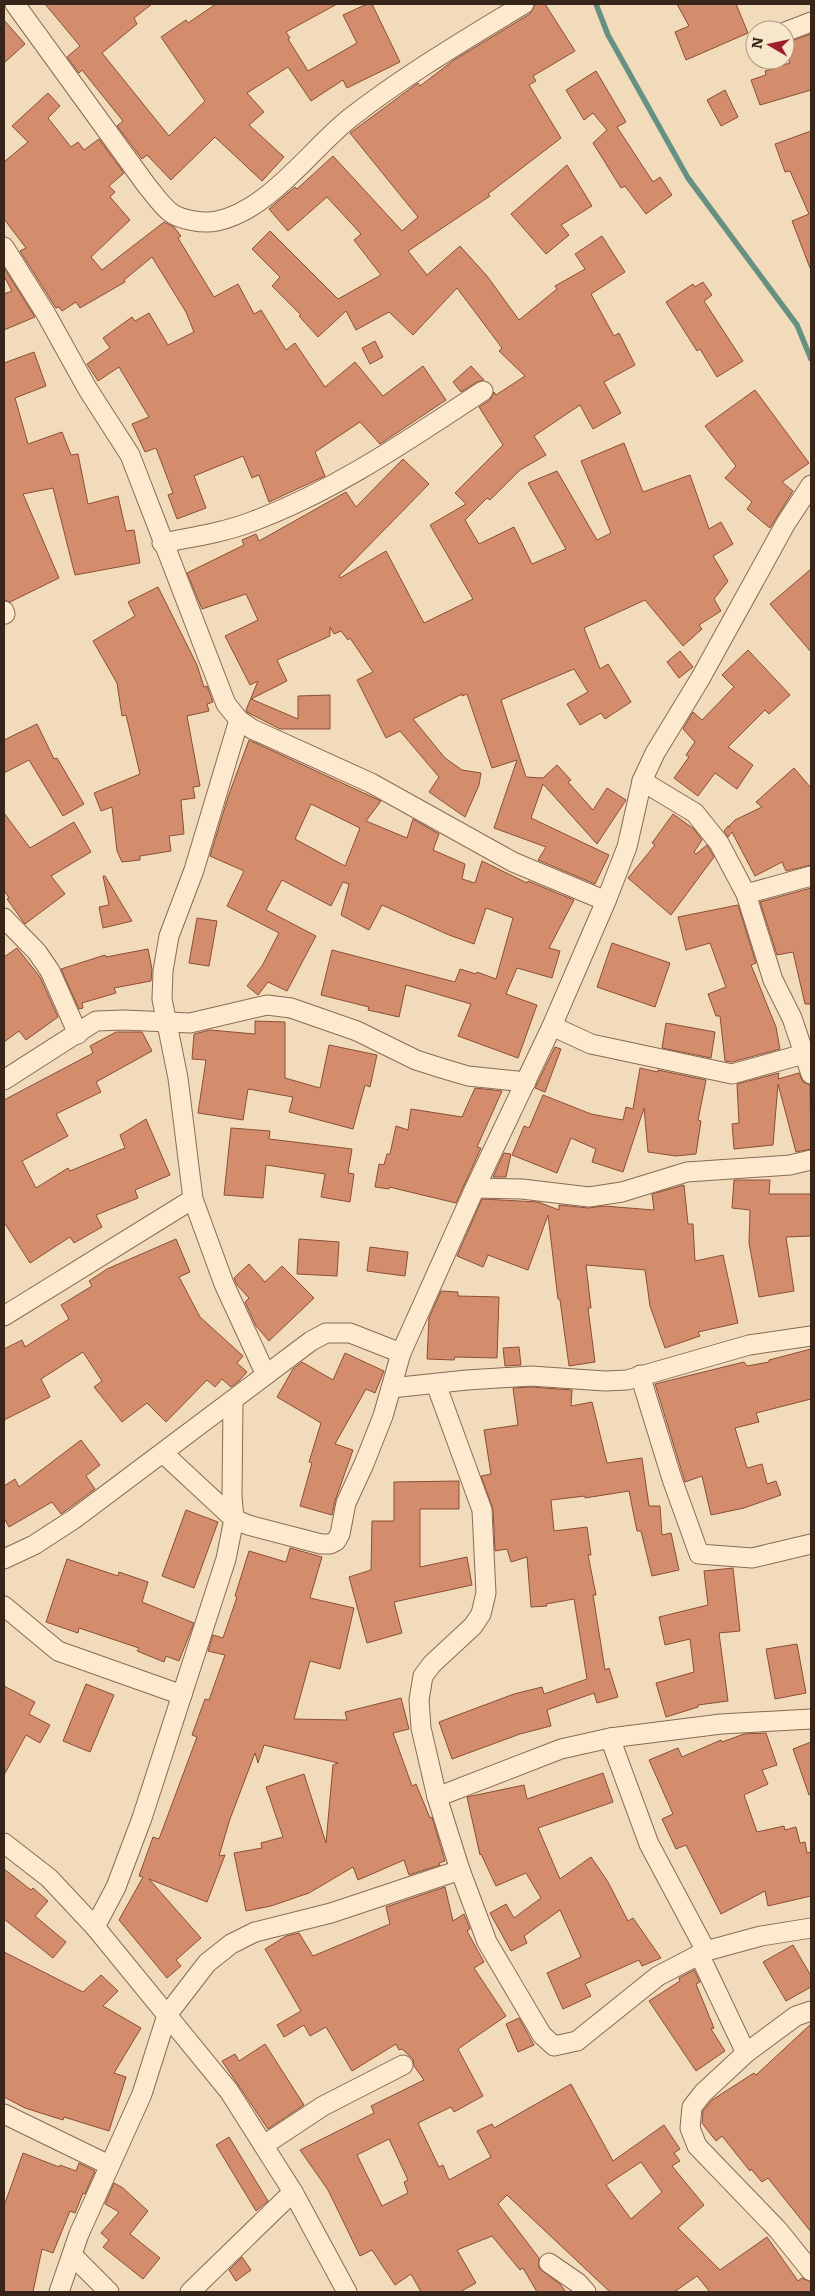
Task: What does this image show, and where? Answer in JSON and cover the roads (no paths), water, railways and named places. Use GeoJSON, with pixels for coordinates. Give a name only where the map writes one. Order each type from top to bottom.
{"type":"FeatureCollection","features":[{"type":"Feature","properties":{"kind":"street"},"geometry":{"type":"LineString","coordinates":[[16,4],[147,186],[170,212],[181,218],[216,222],[245,210],[284,181],[348,119],[406,76],[524,4]]}},
{"type":"Feature","properties":{"kind":"street"},"geometry":{"type":"LineString","coordinates":[[795,28],[811,22]]}},
{"type":"Feature","properties":{"kind":"street"},"geometry":{"type":"LineString","coordinates":[[4,247],[46,314],[87,388],[130,455],[162,543],[226,704],[239,720],[252,729],[371,783],[514,862],[606,901]]}},
{"type":"Feature","properties":{"kind":"street"},"geometry":{"type":"LineString","coordinates":[[162,543],[215,533],[250,522],[298,503],[361,471],[483,392]]}},
{"type":"Feature","properties":{"kind":"street"},"geometry":{"type":"LineString","coordinates":[[163,1453],[234,1519],[248,1525],[321,1544],[330,1544],[336,1541],[340,1534],[346,1504],[364,1464],[391,1388],[401,1353],[475,1188],[552,1026],[606,901],[627,846],[642,781],[655,752],[700,678],[786,523],[811,485]]}},
{"type":"Feature","properties":{"kind":"street"},"geometry":{"type":"LineString","coordinates":[[239,720],[194,870],[168,936],[163,971],[162,999],[178,1078],[193,1199],[224,1284],[266,1375]]}},
{"type":"Feature","properties":{"kind":"street"},"geometry":{"type":"LineString","coordinates":[[642,781],[695,813],[719,844],[746,894],[773,980],[792,1018],[811,1074]]}},
{"type":"Feature","properties":{"kind":"street"},"geometry":{"type":"LineString","coordinates":[[746,894],[811,876]]}},
{"type":"Feature","properties":{"kind":"street"},"geometry":{"type":"LineString","coordinates":[[4,918],[37,952],[46,965],[78,1034]]}},
{"type":"Feature","properties":{"kind":"street"},"geometry":{"type":"LineString","coordinates":[[4,1080],[96,1021],[124,1020],[190,1024],[267,1005],[291,1008],[357,1031],[416,1060],[440,1068],[468,1076],[526,1082]]}},
{"type":"Feature","properties":{"kind":"street"},"geometry":{"type":"LineString","coordinates":[[552,1026],[591,1044],[732,1074],[804,1054]]}},
{"type":"Feature","properties":{"kind":"street"},"geometry":{"type":"LineString","coordinates":[[475,1188],[522,1189],[589,1197],[622,1192],[687,1172],[790,1165],[811,1160]]}},
{"type":"Feature","properties":{"kind":"street"},"geometry":{"type":"LineString","coordinates":[[4,1316],[193,1199]]}},
{"type":"Feature","properties":{"kind":"street"},"geometry":{"type":"LineString","coordinates":[[4,1559],[34,1545],[74,1519],[311,1341],[326,1333],[350,1333],[401,1353]]}},
{"type":"Feature","properties":{"kind":"street"},"geometry":{"type":"LineString","coordinates":[[391,1388],[531,1376],[605,1381],[627,1380],[749,1345],[811,1336]]}},
{"type":"Feature","properties":{"kind":"street"},"geometry":{"type":"LineString","coordinates":[[640,1375],[672,1479],[699,1554],[752,1558],[811,1544]]}},
{"type":"Feature","properties":{"kind":"street"},"geometry":{"type":"LineString","coordinates":[[436,1384],[482,1510],[486,1560],[486,1593],[481,1614],[462,1638],[432,1664],[423,1676],[419,1700],[421,1728],[437,1796],[460,1870],[487,1942],[542,2035],[554,2046],[577,2041],[658,1976],[702,1953],[761,1936],[811,1928]]}},
{"type":"Feature","properties":{"kind":"street"},"geometry":{"type":"LineString","coordinates":[[95,1927],[116,1886],[142,1818],[226,1559],[234,1519],[232,1496],[232,1401]]}},
{"type":"Feature","properties":{"kind":"street"},"geometry":{"type":"LineString","coordinates":[[4,1606],[58,1651],[182,1695]]}},
{"type":"Feature","properties":{"kind":"street"},"geometry":{"type":"LineString","coordinates":[[437,1796],[561,1749],[610,1738],[721,1724],[811,1719]]}},
{"type":"Feature","properties":{"kind":"street"},"geometry":{"type":"LineString","coordinates":[[610,1738],[649,1844],[702,1953],[746,2053]]}},
{"type":"Feature","properties":{"kind":"street"},"geometry":{"type":"LineString","coordinates":[[4,1844],[49,1878],[95,1927],[228,2091],[293,2192],[347,2292]]}},
{"type":"Feature","properties":{"kind":"street"},"geometry":{"type":"LineString","coordinates":[[59,2292],[109,2165],[142,2094],[167,2015],[207,1963],[231,1944],[255,1932],[331,1913],[460,1870]]}},
{"type":"Feature","properties":{"kind":"street"},"geometry":{"type":"LineString","coordinates":[[811,2011],[796,2016],[746,2053],[703,2093],[692,2107],[690,2128],[697,2146],[778,2230],[811,2271]]}},
{"type":"Feature","properties":{"kind":"street"},"geometry":{"type":"LineString","coordinates":[[264,2146],[323,2106],[403,2064]]}},
{"type":"Feature","properties":{"kind":"street"},"geometry":{"type":"LineString","coordinates":[[4,2114],[109,2165]]}},
{"type":"Feature","properties":{"kind":"street"},"geometry":{"type":"LineString","coordinates":[[190,2292],[293,2192]]}},
{"type":"Feature","properties":{"kind":"street"},"geometry":{"type":"LineString","coordinates":[[72,2255],[109,2292]]}},
{"type":"Feature","properties":{"kind":"street"},"geometry":{"type":"LineString","coordinates":[[549,2263],[578,2283],[586,2292]]}},
{"type":"Feature","properties":{"kind":"waterway"},"geometry":{"type":"LineString","coordinates":[[596,4],[608,35],[688,178],[797,325],[811,359]]}}]}
